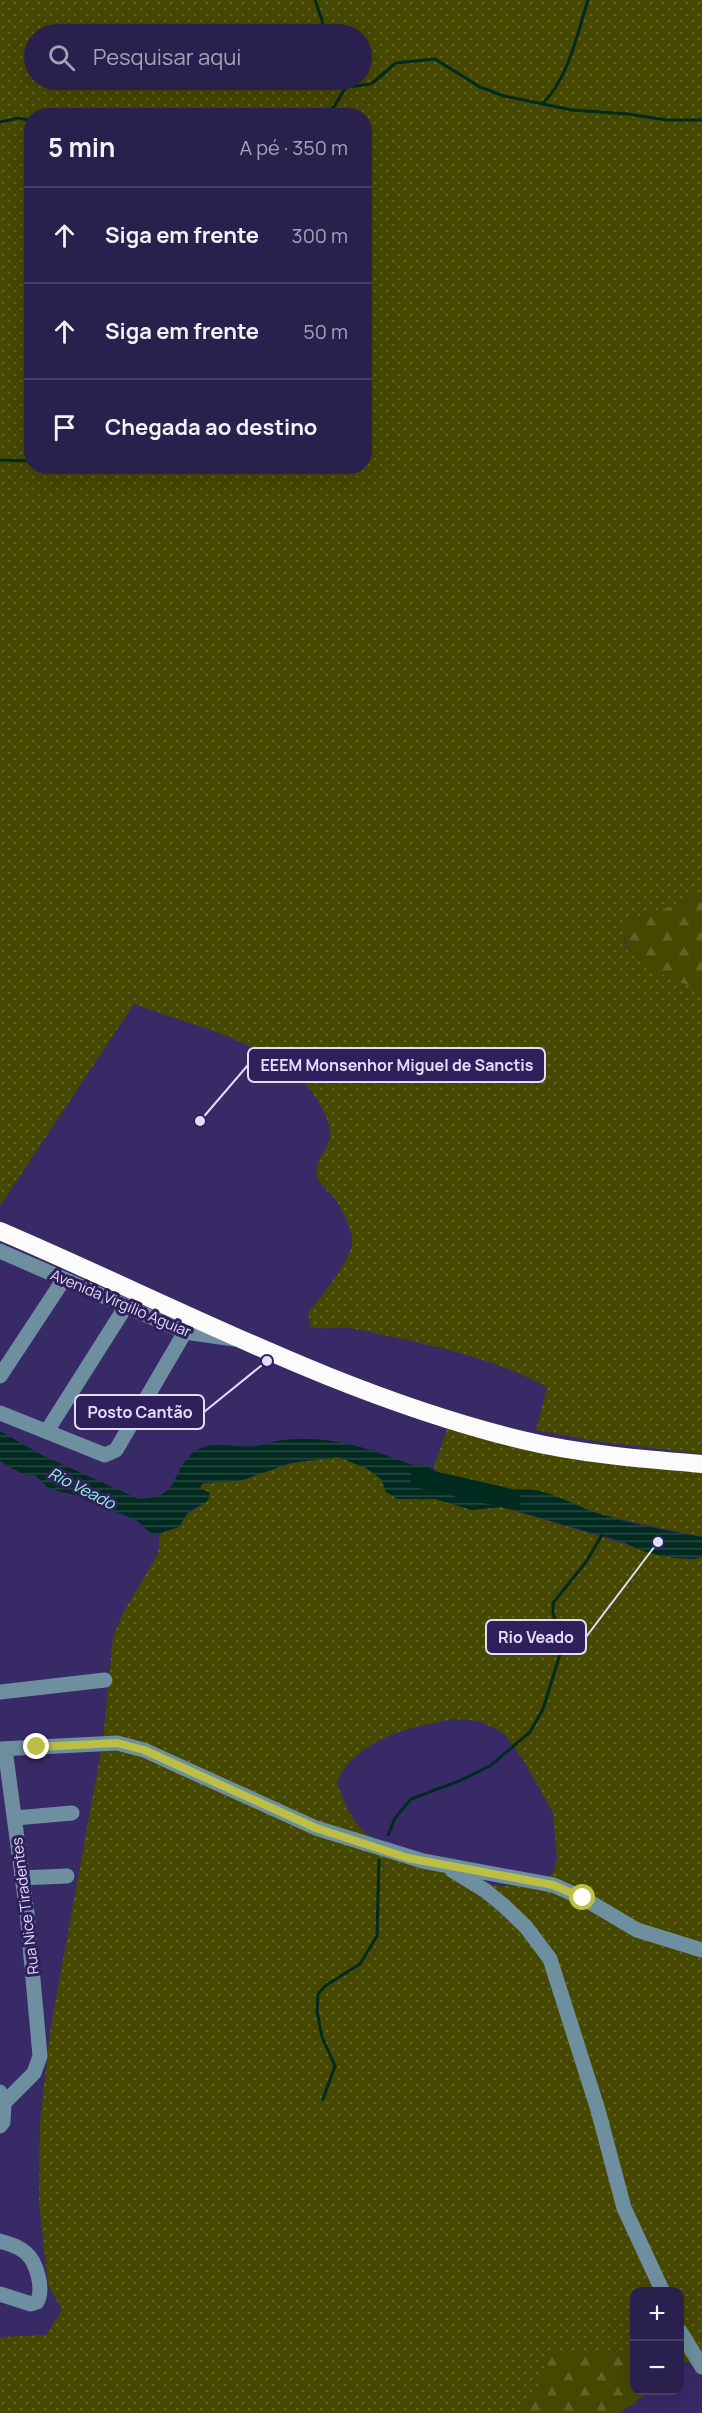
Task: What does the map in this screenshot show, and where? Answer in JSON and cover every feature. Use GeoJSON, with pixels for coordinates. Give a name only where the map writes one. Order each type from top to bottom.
{"type":"FeatureCollection","features":[{"type":"Feature","properties":{"kind":"highway"},"geometry":{"type":"LineString","coordinates":[[0,1231],[393,1402],[523,1440],[597,1452],[702,1464]]}},
{"type":"Feature","properties":{"kind":"street","name":"Avenida Virgilio Aguiar"},"geometry":{"type":"LineString","coordinates":[[1,1254],[185,1332],[206,1337],[246,1340]]}},
{"type":"Feature","properties":{"kind":"street"},"geometry":{"type":"LineString","coordinates":[[0,1376],[63,1279]]}},
{"type":"Feature","properties":{"kind":"street"},"geometry":{"type":"LineString","coordinates":[[47,1431],[126,1306]]}},
{"type":"Feature","properties":{"kind":"street"},"geometry":{"type":"LineString","coordinates":[[0,1413],[105,1455],[116,1450],[185,1332]]}},
{"type":"Feature","properties":{"kind":"street"},"geometry":{"type":"LineString","coordinates":[[0,1692],[105,1680]]}},
{"type":"Feature","properties":{"kind":"street"},"geometry":{"type":"LineString","coordinates":[[2,1749],[117,1743],[144,1750],[316,1828],[408,1858],[553,1885],[583,1898],[637,1930],[702,1950]]}},
{"type":"Feature","properties":{"kind":"street","name":"Rua Nice Tiradentes"},"geometry":{"type":"LineString","coordinates":[[2,1749],[15,1818],[31,1954],[39,2063],[34,2073],[2,2098]]}},
{"type":"Feature","properties":{"kind":"street"},"geometry":{"type":"LineString","coordinates":[[15,1818],[72,1813]]}},
{"type":"Feature","properties":{"kind":"street"},"geometry":{"type":"LineString","coordinates":[[441,1865],[486,1892],[504,1906],[526,1927],[550,1959],[598,2110],[624,2208],[661,2287]]}},
{"type":"Feature","properties":{"kind":"street"},"geometry":{"type":"LineString","coordinates":[[21,1878],[67,1876]]}},
{"type":"Feature","properties":{"kind":"street"},"geometry":{"type":"LineString","coordinates":[[0,2126],[3,2122],[2,2098]]}},
{"type":"Feature","properties":{"kind":"street"},"geometry":{"type":"LineString","coordinates":[[0,2241],[18,2248],[30,2258],[40,2295],[37,2302],[31,2304],[0,2294]]}},
{"type":"Feature","properties":{"kind":"street"},"geometry":{"type":"LineString","coordinates":[[684,2338],[702,2367]]}},
{"type":"Feature","properties":{"kind":"green space"},"geometry":{"type":"Polygon","coordinates":[[[0,0],[702,0],[702,891],[683,903],[630,919],[624,940],[629,951],[702,989],[702,1454],[595,1441],[536,1430],[547,1387],[529,1378],[474,1357],[417,1342],[354,1329],[311,1327],[308,1313],[340,1271],[352,1244],[350,1229],[339,1205],[317,1176],[316,1170],[330,1132],[317,1099],[298,1077],[274,1059],[218,1033],[134,1004],[0,1206],[0,0]]]}},
{"type":"Feature","properties":{"kind":"green space"},"geometry":{"type":"Polygon","coordinates":[[[702,891],[702,989],[676,980],[646,965],[626,944],[624,932],[630,919],[683,903],[702,891]]]}},
{"type":"Feature","properties":{"kind":"green space"},"geometry":{"type":"Polygon","coordinates":[[[450,1421],[702,1466],[702,1537],[602,1515],[530,1489],[490,1495],[466,1494],[450,1488],[438,1476],[434,1466],[450,1421]]]}},
{"type":"Feature","properties":{"kind":"green space"},"geometry":{"type":"Polygon","coordinates":[[[338,1457],[366,1468],[419,1500],[435,1499],[472,1510],[502,1507],[628,1545],[692,1560],[702,1557],[702,2365],[684,2362],[684,2287],[630,2287],[630,2354],[606,2351],[543,2377],[522,2413],[0,2413],[0,2337],[46,2335],[62,2310],[48,2285],[39,2203],[40,2122],[50,2032],[103,1740],[113,1637],[123,1613],[158,1554],[160,1534],[179,1527],[187,1514],[198,1508],[209,1492],[200,1488],[203,1483],[240,1481],[291,1463],[338,1457]],[[454,1719],[386,1737],[357,1755],[345,1767],[337,1782],[346,1805],[356,1822],[380,1843],[452,1867],[487,1883],[499,1886],[513,1885],[553,1874],[557,1859],[553,1813],[524,1761],[505,1735],[479,1721],[454,1719]]]}},
{"type":"Feature","properties":{"kind":"green space"},"geometry":{"type":"Polygon","coordinates":[[[565,2351],[606,2351],[630,2354],[630,2395],[646,2395],[619,2413],[522,2413],[543,2377],[546,2354],[565,2351]]]}},
{"type":"Feature","properties":{"kind":"water"},"geometry":{"type":"Polygon","coordinates":[[[0,1431],[42,1455],[139,1499],[153,1497],[170,1488],[186,1459],[201,1448],[216,1445],[248,1447],[300,1439],[333,1441],[366,1448],[413,1465],[428,1467],[451,1486],[466,1493],[482,1495],[529,1489],[558,1497],[615,1519],[702,1537],[702,1557],[673,1558],[651,1553],[624,1542],[502,1507],[472,1510],[435,1499],[397,1499],[386,1492],[381,1479],[366,1468],[338,1457],[291,1463],[240,1481],[203,1483],[200,1488],[210,1493],[208,1500],[190,1511],[179,1527],[153,1535],[136,1520],[75,1495],[49,1489],[35,1475],[22,1474],[0,1461],[0,1431]]]}},
{"type":"Feature","properties":{"kind":"waterway"},"geometry":{"type":"LineString","coordinates":[[315,0],[322,24]]}},
{"type":"Feature","properties":{"kind":"waterway"},"geometry":{"type":"LineString","coordinates":[[542,104],[566,69],[588,0]]}},
{"type":"Feature","properties":{"kind":"waterway"},"geometry":{"type":"LineString","coordinates":[[372,83],[396,63],[435,59],[480,87],[504,96],[572,110],[628,114],[667,120],[702,120]]}},
{"type":"Feature","properties":{"kind":"waterway"},"geometry":{"type":"LineString","coordinates":[[332,108],[344,90]]}},
{"type":"Feature","properties":{"kind":"waterway"},"geometry":{"type":"LineString","coordinates":[[0,122],[24,119]]}},
{"type":"Feature","properties":{"kind":"waterway"},"geometry":{"type":"LineString","coordinates":[[0,460],[24,461]]}},
{"type":"Feature","properties":{"kind":"waterway","name":"Rio Veado"},"geometry":{"type":"LineString","coordinates":[[420,1478],[511,1499]]}},
{"type":"Feature","properties":{"kind":"waterway"},"geometry":{"type":"LineString","coordinates":[[388,1835],[395,1818],[411,1799],[459,1781],[490,1766],[530,1732],[543,1709],[561,1651],[560,1634],[553,1614],[553,1603],[586,1562],[602,1535]]}},
{"type":"Feature","properties":{"kind":"waterway"},"geometry":{"type":"LineString","coordinates":[[323,2099],[335,2066],[322,2037],[317,2011],[318,1994],[325,1986],[360,1964],[377,1936],[379,1860]]}},
{"type":"Feature","properties":{"kind":"place","name":"EEEM Monsenhor Miguel de Sanctis"},"geometry":{"type":"Point","coordinates":[200,1121]}},
{"type":"Feature","properties":{"kind":"place","name":"Posto Cantão"},"geometry":{"type":"Point","coordinates":[267,1361]}},
{"type":"Feature","properties":{"kind":"place","name":"Rio Veado"},"geometry":{"type":"Point","coordinates":[658,1542]}},
{"type":"Feature","properties":{"kind":"route"},"geometry":{"type":"LineString","coordinates":[[37,1747],[117,1743],[144,1750],[288,1817],[347,1839],[408,1858],[553,1885],[583,1898]]}}]}
